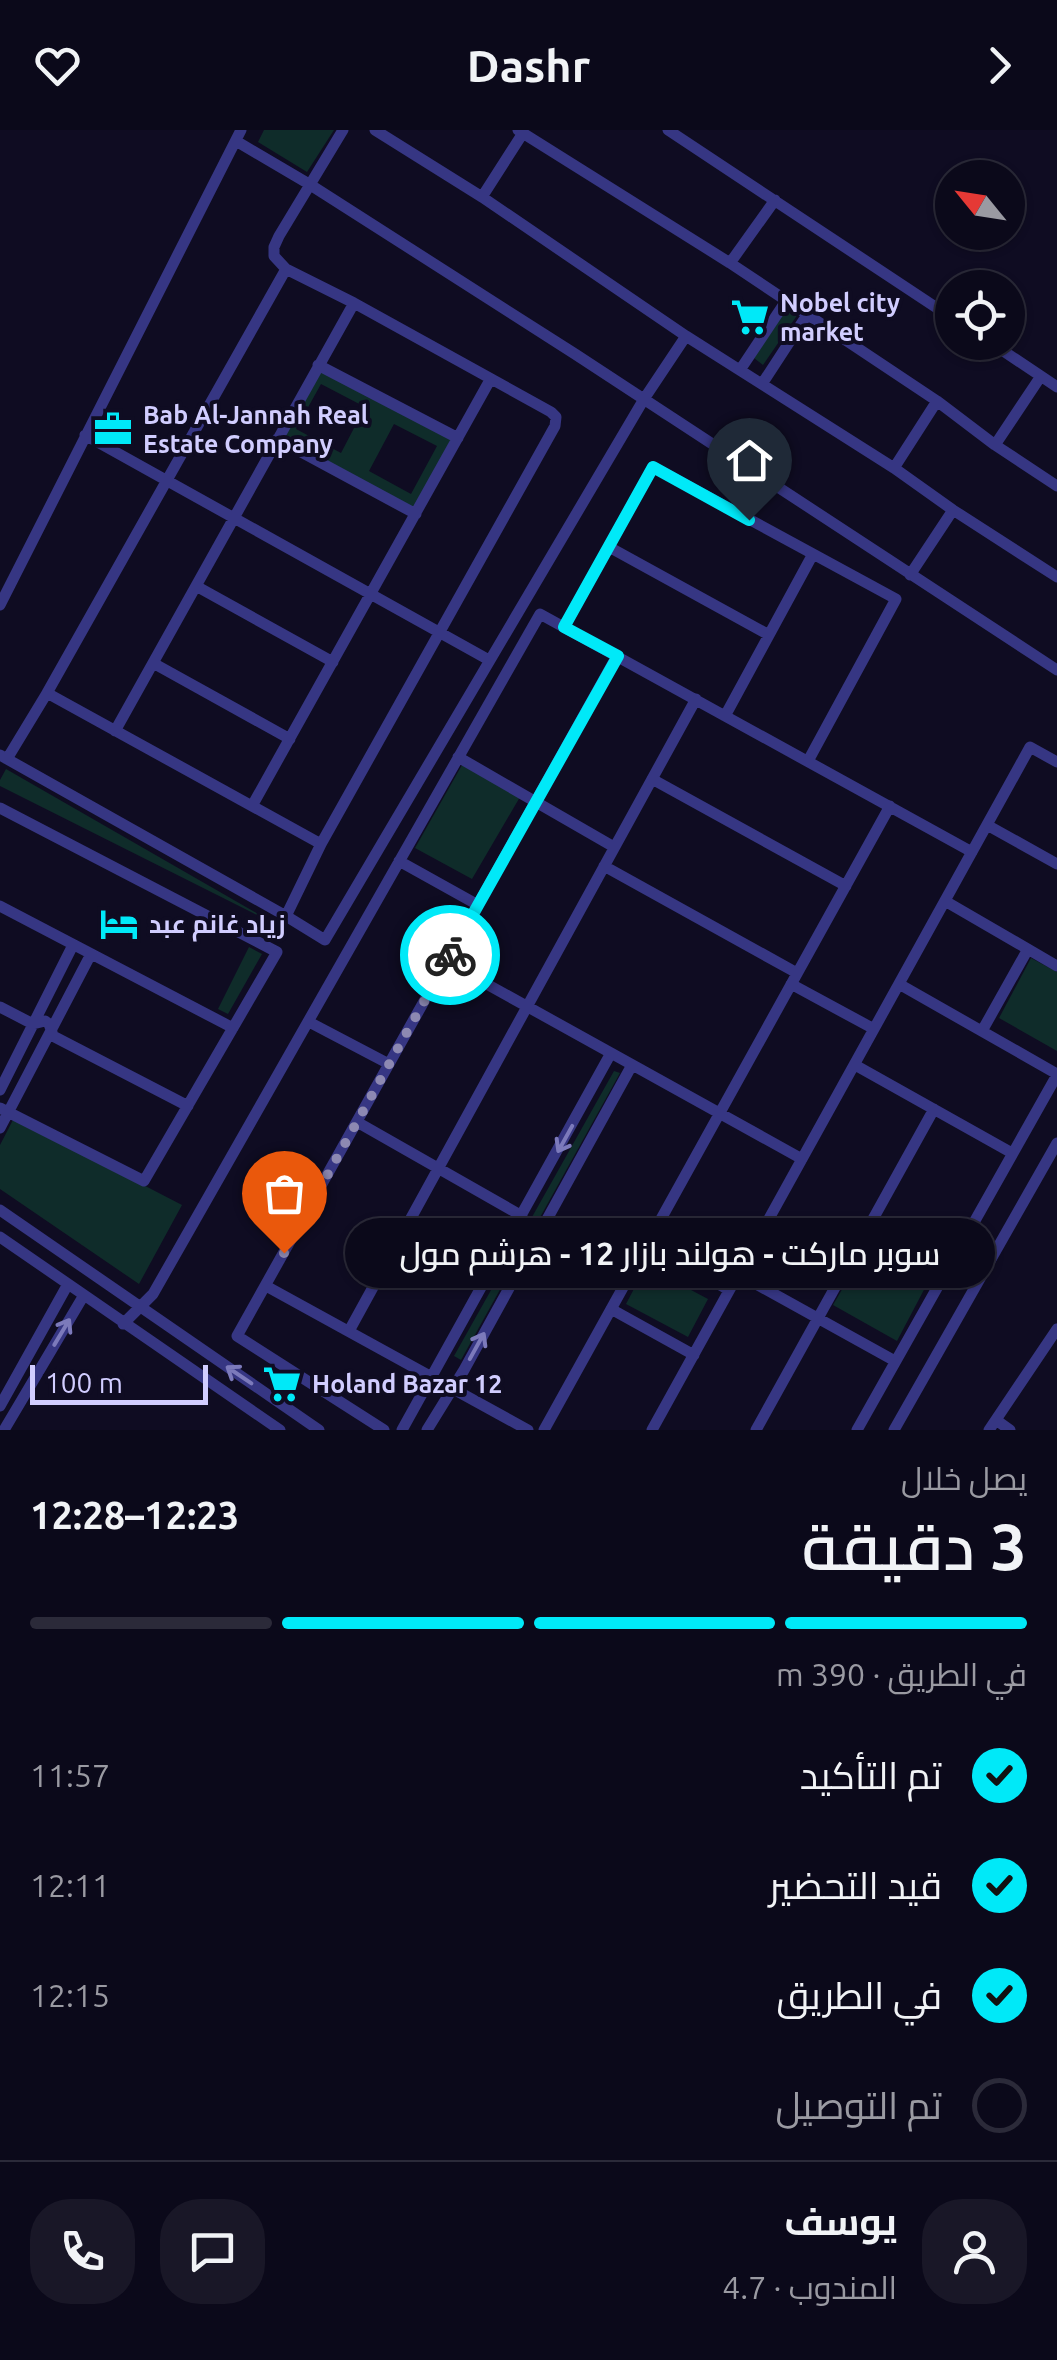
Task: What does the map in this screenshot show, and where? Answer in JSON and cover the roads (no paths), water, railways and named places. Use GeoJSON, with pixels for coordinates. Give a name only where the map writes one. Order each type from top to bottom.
{"type":"FeatureCollection","features":[{"type":"Feature","properties":{"kind":"street"},"geometry":{"type":"LineString","coordinates":[[286,916],[320,844],[556,417],[354,303],[286,270],[274,256],[274,246],[344,130]]}},
{"type":"Feature","properties":{"kind":"street"},"geometry":{"type":"LineString","coordinates":[[375,130],[1057,577]]}},
{"type":"Feature","properties":{"kind":"street"},"geometry":{"type":"LineString","coordinates":[[668,130],[935,307]]}},
{"type":"Feature","properties":{"kind":"street"},"geometry":{"type":"LineString","coordinates":[[482,197],[521,132],[730,263],[1057,486]]}},
{"type":"Feature","properties":{"kind":"street"},"geometry":{"type":"LineString","coordinates":[[0,606],[239,136],[1057,670]]}},
{"type":"Feature","properties":{"kind":"street"},"geometry":{"type":"LineString","coordinates":[[730,263],[775,200]]}},
{"type":"Feature","properties":{"kind":"street"},"geometry":{"type":"LineString","coordinates":[[286,270],[47,693],[4,757],[325,940],[488,660],[686,336]]}},
{"type":"Feature","properties":{"kind":"street"},"geometry":{"type":"LineString","coordinates":[[740,370],[786,300]]}},
{"type":"Feature","properties":{"kind":"street"},"geometry":{"type":"LineString","coordinates":[[115,731],[354,303]]}},
{"type":"Feature","properties":{"kind":"street"},"geometry":{"type":"LineString","coordinates":[[762,384],[807,314]]}},
{"type":"Feature","properties":{"kind":"street"},"geometry":{"type":"LineString","coordinates":[[1017,360],[1057,387]]}},
{"type":"Feature","properties":{"kind":"street"},"geometry":{"type":"LineString","coordinates":[[318,365],[458,438]]}},
{"type":"Feature","properties":{"kind":"street"},"geometry":{"type":"LineString","coordinates":[[995,446],[1041,376]]}},
{"type":"Feature","properties":{"kind":"street"},"geometry":{"type":"LineString","coordinates":[[252,806],[490,380]]}},
{"type":"Feature","properties":{"kind":"street"},"geometry":{"type":"LineString","coordinates":[[894,468],[936,402]]}},
{"type":"Feature","properties":{"kind":"street"},"geometry":{"type":"LineString","coordinates":[[85,435],[488,660]]}},
{"type":"Feature","properties":{"kind":"street"},"geometry":{"type":"LineString","coordinates":[[277,440],[416,514]]}},
{"type":"Feature","properties":{"kind":"street"},"geometry":{"type":"LineString","coordinates":[[564,627],[653,467],[813,554],[896,600],[808,762]]}},
{"type":"Feature","properties":{"kind":"street"},"geometry":{"type":"LineString","coordinates":[[910,575],[954,510]]}},
{"type":"Feature","properties":{"kind":"street"},"geometry":{"type":"LineString","coordinates":[[609,547],[769,635]]}},
{"type":"Feature","properties":{"kind":"street"},"geometry":{"type":"LineString","coordinates":[[725,716],[813,554]]}},
{"type":"Feature","properties":{"kind":"street"},"geometry":{"type":"LineString","coordinates":[[196,586],[333,662]]}},
{"type":"Feature","properties":{"kind":"street"},"geometry":{"type":"LineString","coordinates":[[123,1324],[153,1294],[540,614],[972,852]]}},
{"type":"Feature","properties":{"kind":"street"},"geometry":{"type":"LineString","coordinates":[[384,1430],[238,1336],[618,656]]}},
{"type":"Feature","properties":{"kind":"street"},"geometry":{"type":"LineString","coordinates":[[152,663],[290,740]]}},
{"type":"Feature","properties":{"kind":"street"},"geometry":{"type":"LineString","coordinates":[[47,693],[320,844]]}},
{"type":"Feature","properties":{"kind":"street"},"geometry":{"type":"LineString","coordinates":[[348,1331],[696,699]]}},
{"type":"Feature","properties":{"kind":"street"},"geometry":{"type":"LineString","coordinates":[[652,1430],[1030,748],[1057,762]]}},
{"type":"Feature","properties":{"kind":"street"},"geometry":{"type":"LineString","coordinates":[[458,756],[614,847]]}},
{"type":"Feature","properties":{"kind":"street"},"geometry":{"type":"LineString","coordinates":[[652,779],[846,886]]}},
{"type":"Feature","properties":{"kind":"street"},"geometry":{"type":"LineString","coordinates":[[544,1430],[890,806]]}},
{"type":"Feature","properties":{"kind":"street"},"geometry":{"type":"LineString","coordinates":[[0,808],[277,952],[144,1181],[4,1110]]}},
{"type":"Feature","properties":{"kind":"street"},"geometry":{"type":"LineString","coordinates":[[987,825],[1057,864]]}},
{"type":"Feature","properties":{"kind":"street"},"geometry":{"type":"LineString","coordinates":[[399,861],[478,905]]}},
{"type":"Feature","properties":{"kind":"street"},"geometry":{"type":"LineString","coordinates":[[604,866],[874,1030]]}},
{"type":"Feature","properties":{"kind":"street"},"geometry":{"type":"LineString","coordinates":[[945,901],[1057,966]]}},
{"type":"Feature","properties":{"kind":"street"},"geometry":{"type":"LineString","coordinates":[[0,906],[233,1028]]}},
{"type":"Feature","properties":{"kind":"street"},"geometry":{"type":"LineString","coordinates":[[0,1090],[74,944]]}},
{"type":"Feature","properties":{"kind":"street"},"geometry":{"type":"LineString","coordinates":[[982,1031],[1028,949]]}},
{"type":"Feature","properties":{"kind":"street"},"geometry":{"type":"LineString","coordinates":[[0,1128],[4,1110],[50,1035],[91,954]]}},
{"type":"Feature","properties":{"kind":"street"},"geometry":{"type":"LineString","coordinates":[[446,962],[802,1159]]}},
{"type":"Feature","properties":{"kind":"street"},"geometry":{"type":"LineString","coordinates":[[856,1430],[1057,1074],[899,984]]}},
{"type":"Feature","properties":{"kind":"street"},"geometry":{"type":"LineString","coordinates":[[0,1007],[31,1026],[36,1040],[50,1035],[188,1106]]}},
{"type":"Feature","properties":{"kind":"street"},"geometry":{"type":"LineString","coordinates":[[309,1022],[390,1064]]}},
{"type":"Feature","properties":{"kind":"street"},"geometry":{"type":"LineString","coordinates":[[402,1430],[612,1054]]}},
{"type":"Feature","properties":{"kind":"street"},"geometry":{"type":"LineString","coordinates":[[854,1064],[1012,1154]]}},
{"type":"Feature","properties":{"kind":"street"},"geometry":{"type":"LineString","coordinates":[[427,1430],[632,1065]]}},
{"type":"Feature","properties":{"kind":"street"},"geometry":{"type":"LineString","coordinates":[[756,1430],[934,1109]]}},
{"type":"Feature","properties":{"kind":"street"},"geometry":{"type":"LineString","coordinates":[[357,1122],[522,1216]]}},
{"type":"Feature","properties":{"kind":"street"},"geometry":{"type":"LineString","coordinates":[[894,1430],[1057,1143]]}},
{"type":"Feature","properties":{"kind":"street"},"geometry":{"type":"LineString","coordinates":[[0,1210],[319,1430]]}},
{"type":"Feature","properties":{"kind":"street"},"geometry":{"type":"LineString","coordinates":[[872,1221],[949,1266]]}},
{"type":"Feature","properties":{"kind":"street"},"geometry":{"type":"LineString","coordinates":[[542,1227],[629,1277]]}},
{"type":"Feature","properties":{"kind":"street"},"geometry":{"type":"LineString","coordinates":[[0,1237],[280,1430]]}},
{"type":"Feature","properties":{"kind":"street"},"geometry":{"type":"LineString","coordinates":[[647,1244],[730,1290]]}},
{"type":"Feature","properties":{"kind":"street"},"geometry":{"type":"LineString","coordinates":[[738,1274],[895,1362]]}},
{"type":"Feature","properties":{"kind":"street"},"geometry":{"type":"LineString","coordinates":[[0,1406],[68,1284]]}},
{"type":"Feature","properties":{"kind":"street"},"geometry":{"type":"LineString","coordinates":[[266,1286],[528,1430]]}},
{"type":"Feature","properties":{"kind":"street"},"geometry":{"type":"LineString","coordinates":[[4,1430],[84,1295]]}},
{"type":"Feature","properties":{"kind":"street"},"geometry":{"type":"LineString","coordinates":[[611,1309],[694,1355]]}},
{"type":"Feature","properties":{"kind":"street"},"geometry":{"type":"LineString","coordinates":[[1010,1430],[992,1425],[1057,1329]]}},
{"type":"Feature","properties":{"kind":"place","name":"Nobel city market"},"geometry":{"type":"Point","coordinates":[750,317]}},
{"type":"Feature","properties":{"kind":"place","name":"Bab Al-Jannah Real Estate Company"},"geometry":{"type":"Point","coordinates":[113,429]}},
{"type":"Feature","properties":{"kind":"place","name":"زياد غانم عبد"},"geometry":{"type":"Point","coordinates":[119,924]}},
{"type":"Feature","properties":{"kind":"place","name":"سوبر ماركت - هولند بازار 12 - هرشم مول"},"geometry":{"type":"Point","coordinates":[284,1253]}},
{"type":"Feature","properties":{"kind":"place","name":"Holand Bazar 12"},"geometry":{"type":"Point","coordinates":[282,1384]}}]}
